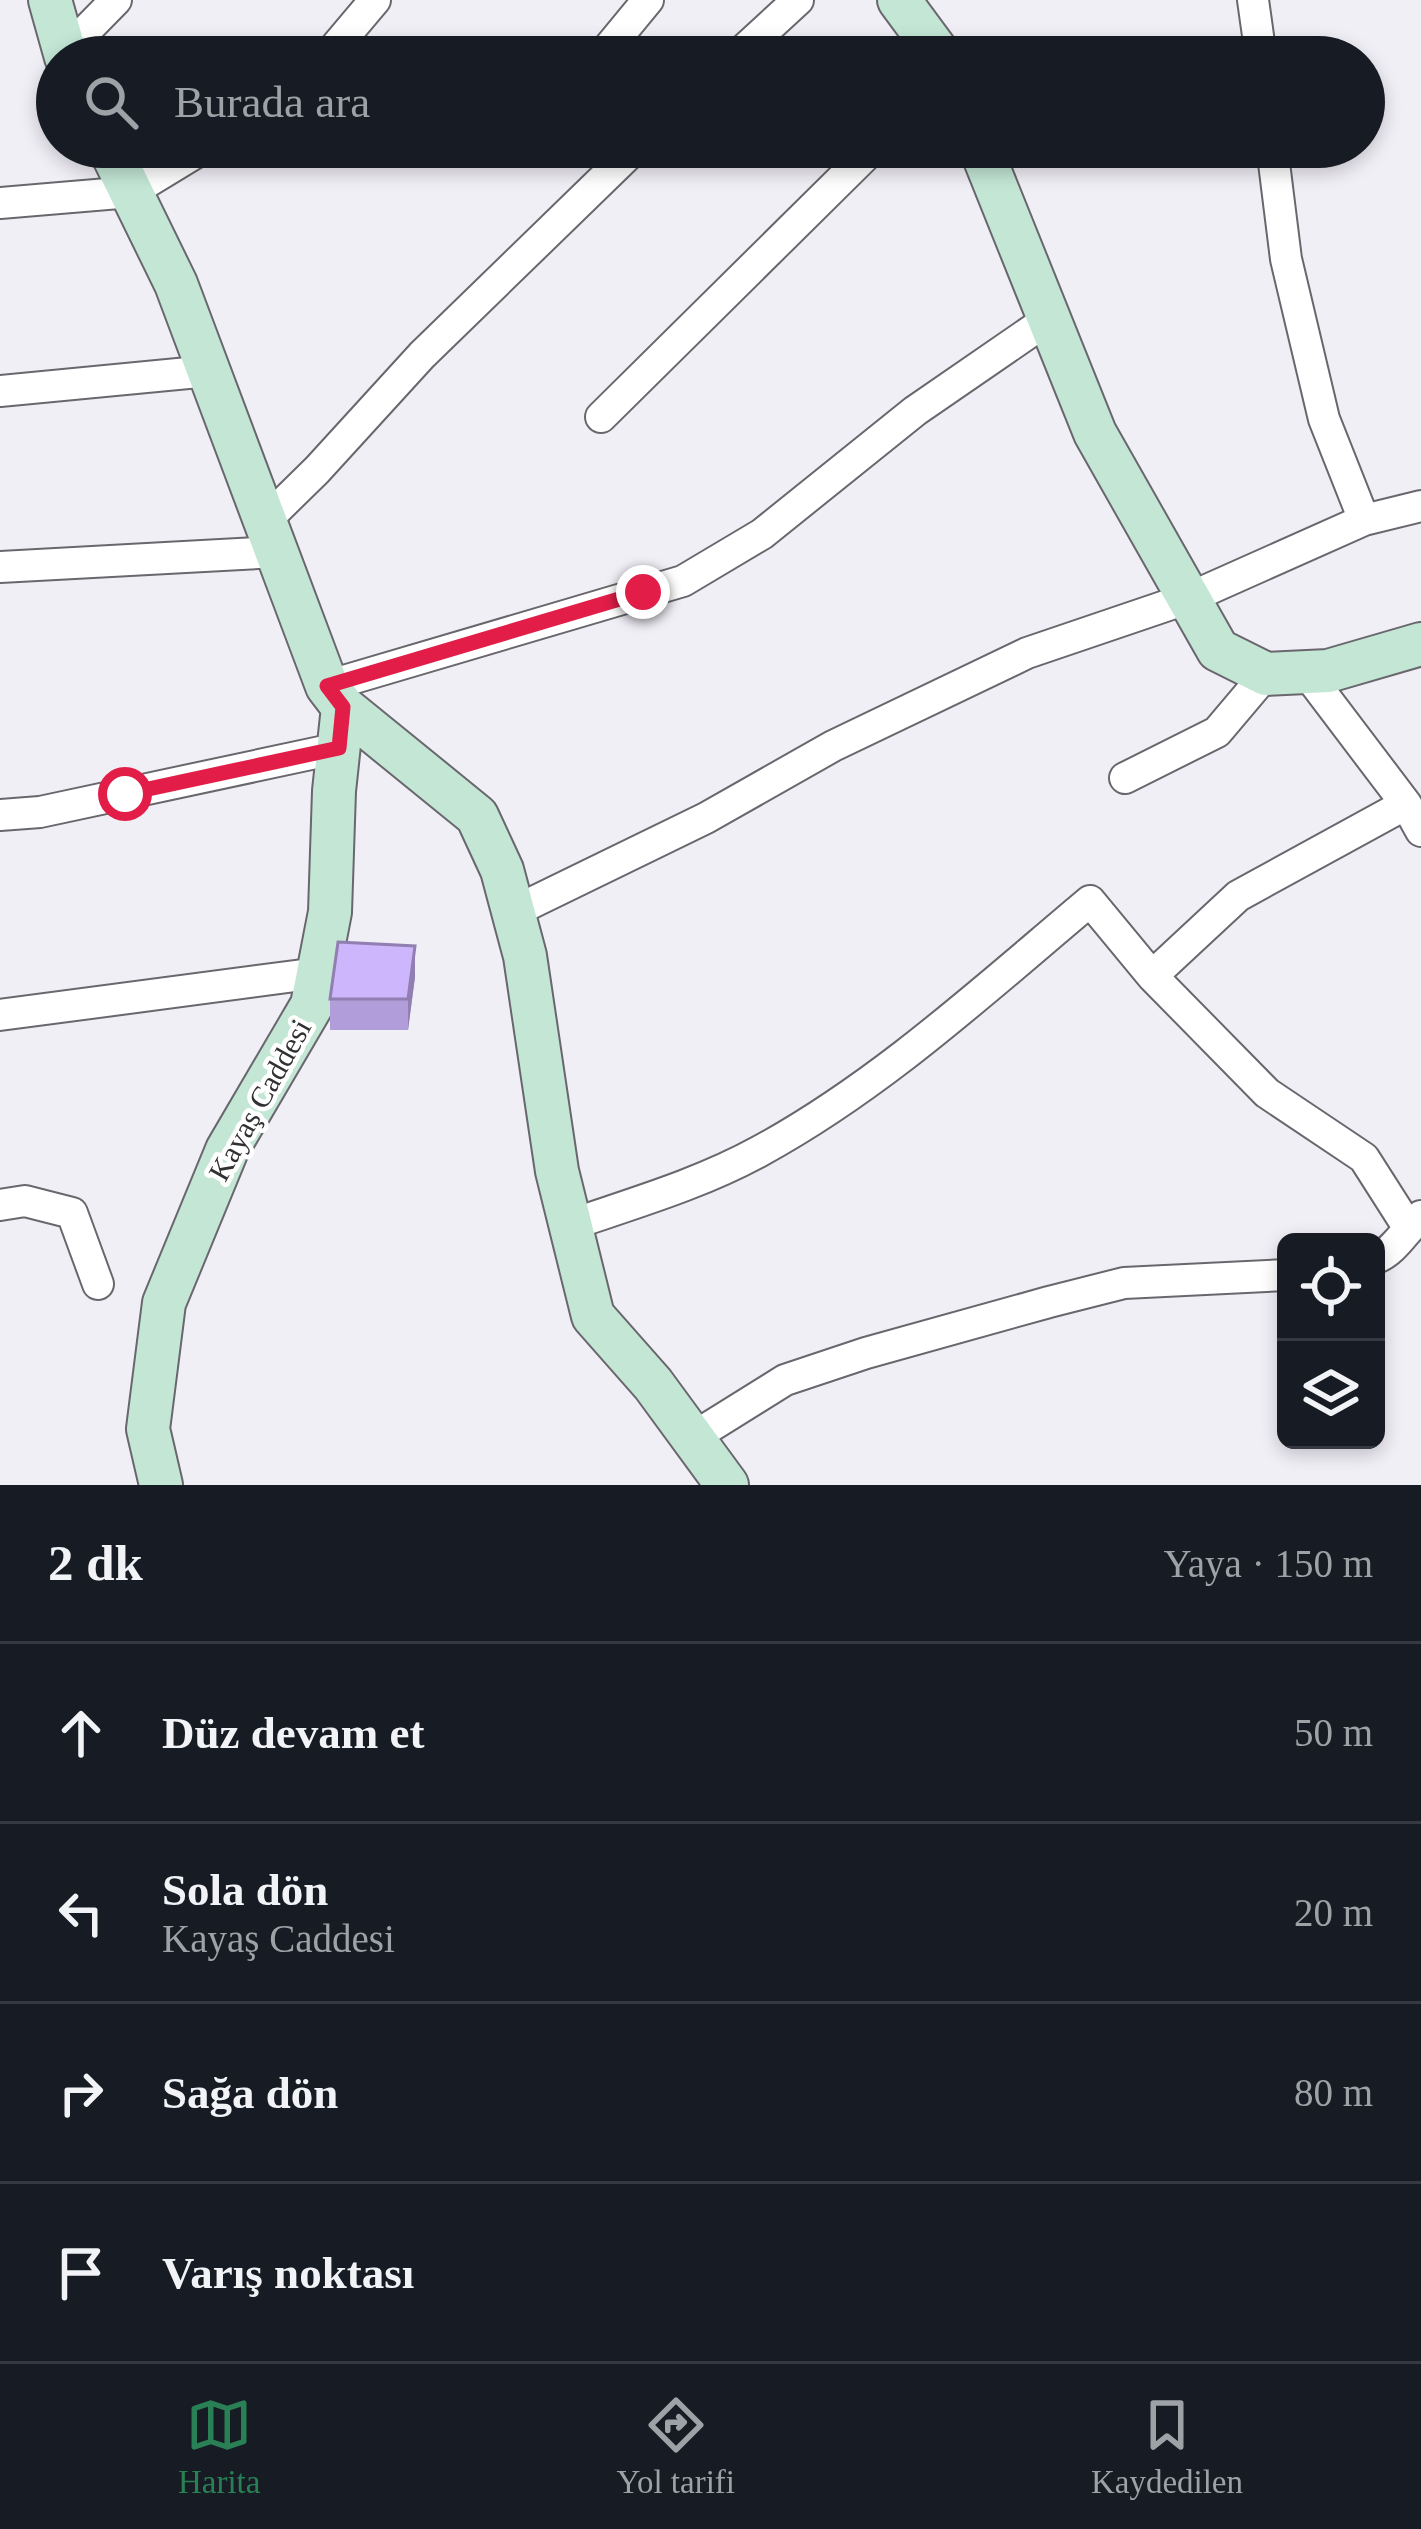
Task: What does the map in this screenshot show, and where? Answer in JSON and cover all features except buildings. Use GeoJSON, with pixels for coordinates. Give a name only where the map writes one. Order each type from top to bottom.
{"type":"FeatureCollection","features":[{"type":"Feature","properties":{"kind":"street"},"geometry":{"type":"LineString","coordinates":[[50,0],[60,36]]}},
{"type":"Feature","properties":{"kind":"street"},"geometry":{"type":"LineString","coordinates":[[83,36],[116,0]]}},
{"type":"Feature","properties":{"kind":"street"},"geometry":{"type":"LineString","coordinates":[[345,36],[376,0]]}},
{"type":"Feature","properties":{"kind":"street"},"geometry":{"type":"LineString","coordinates":[[618,36],[648,0]]}},
{"type":"Feature","properties":{"kind":"street"},"geometry":{"type":"LineString","coordinates":[[759,36],[798,0]]}},
{"type":"Feature","properties":{"kind":"street"},"geometry":{"type":"LineString","coordinates":[[899,0],[926,36]]}},
{"type":"Feature","properties":{"kind":"street"},"geometry":{"type":"LineString","coordinates":[[1253,0],[1258,36]]}},
{"type":"Feature","properties":{"kind":"street"},"geometry":{"type":"LineString","coordinates":[[119,168],[176,284],[336,714],[477,816],[502,870],[524,956],[557,1171],[592,1316],[653,1384],[727,1485]]}},
{"type":"Feature","properties":{"kind":"street"},"geometry":{"type":"LineString","coordinates":[[0,202],[131,192],[170,168]]}},
{"type":"Feature","properties":{"kind":"street"},"geometry":{"type":"LineString","coordinates":[[0,567],[271,537],[317,470],[422,355],[614,168]]}},
{"type":"Feature","properties":{"kind":"street"},"geometry":{"type":"LineString","coordinates":[[601,417],[853,168]]}},
{"type":"Feature","properties":{"kind":"street"},"geometry":{"type":"LineString","coordinates":[[989,168],[1095,433],[1218,650],[1286,673],[1328,671],[1421,644]]}},
{"type":"Feature","properties":{"kind":"street"},"geometry":{"type":"LineString","coordinates":[[1275,168],[1286,259],[1324,419],[1364,520]]}},
{"type":"Feature","properties":{"kind":"street"},"geometry":{"type":"LineString","coordinates":[[0,815],[40,812],[336,714],[683,581],[762,534],[915,411],[1050,318]]}},
{"type":"Feature","properties":{"kind":"street"},"geometry":{"type":"LineString","coordinates":[[0,392],[208,371]]}},
{"type":"Feature","properties":{"kind":"street"},"geometry":{"type":"LineString","coordinates":[[513,912],[706,818],[833,746],[1028,653],[1189,598],[1364,520],[1421,506]]}},
{"type":"Feature","properties":{"kind":"street"},"geometry":{"type":"LineString","coordinates":[[1125,778],[1217,732],[1286,673]]}},
{"type":"Feature","properties":{"kind":"street"},"geometry":{"type":"LineString","coordinates":[[1152,976],[1238,896],[1414,817],[1286,673]]}},
{"type":"Feature","properties":{"kind":"street","name":"Kayaş Caddesi"},"geometry":{"type":"LineString","coordinates":[[161,1485],[148,1429],[164,1303],[227,1150],[312,1005],[330,912],[336,714]]}},
{"type":"Feature","properties":{"kind":"street"},"geometry":{"type":"LineString","coordinates":[[570,1225],[684,1186],[757,1153],[843,1102],[1090,901],[1152,976],[1267,1093],[1364,1158],[1414,1221],[1385,1255]]}},
{"type":"Feature","properties":{"kind":"street"},"geometry":{"type":"LineString","coordinates":[[0,1015],[317,973]]}},
{"type":"Feature","properties":{"kind":"street"},"geometry":{"type":"LineString","coordinates":[[0,1205],[25,1201],[72,1213],[98,1284]]}},
{"type":"Feature","properties":{"kind":"street"},"geometry":{"type":"LineString","coordinates":[[692,1438],[785,1380],[1049,1302],[1124,1282],[1277,1275]]}},
{"type":"Feature","properties":{"kind":"route"},"geometry":{"type":"LineString","coordinates":[[125,794],[339,748],[343,707],[327,686],[643,592]]}}]}
